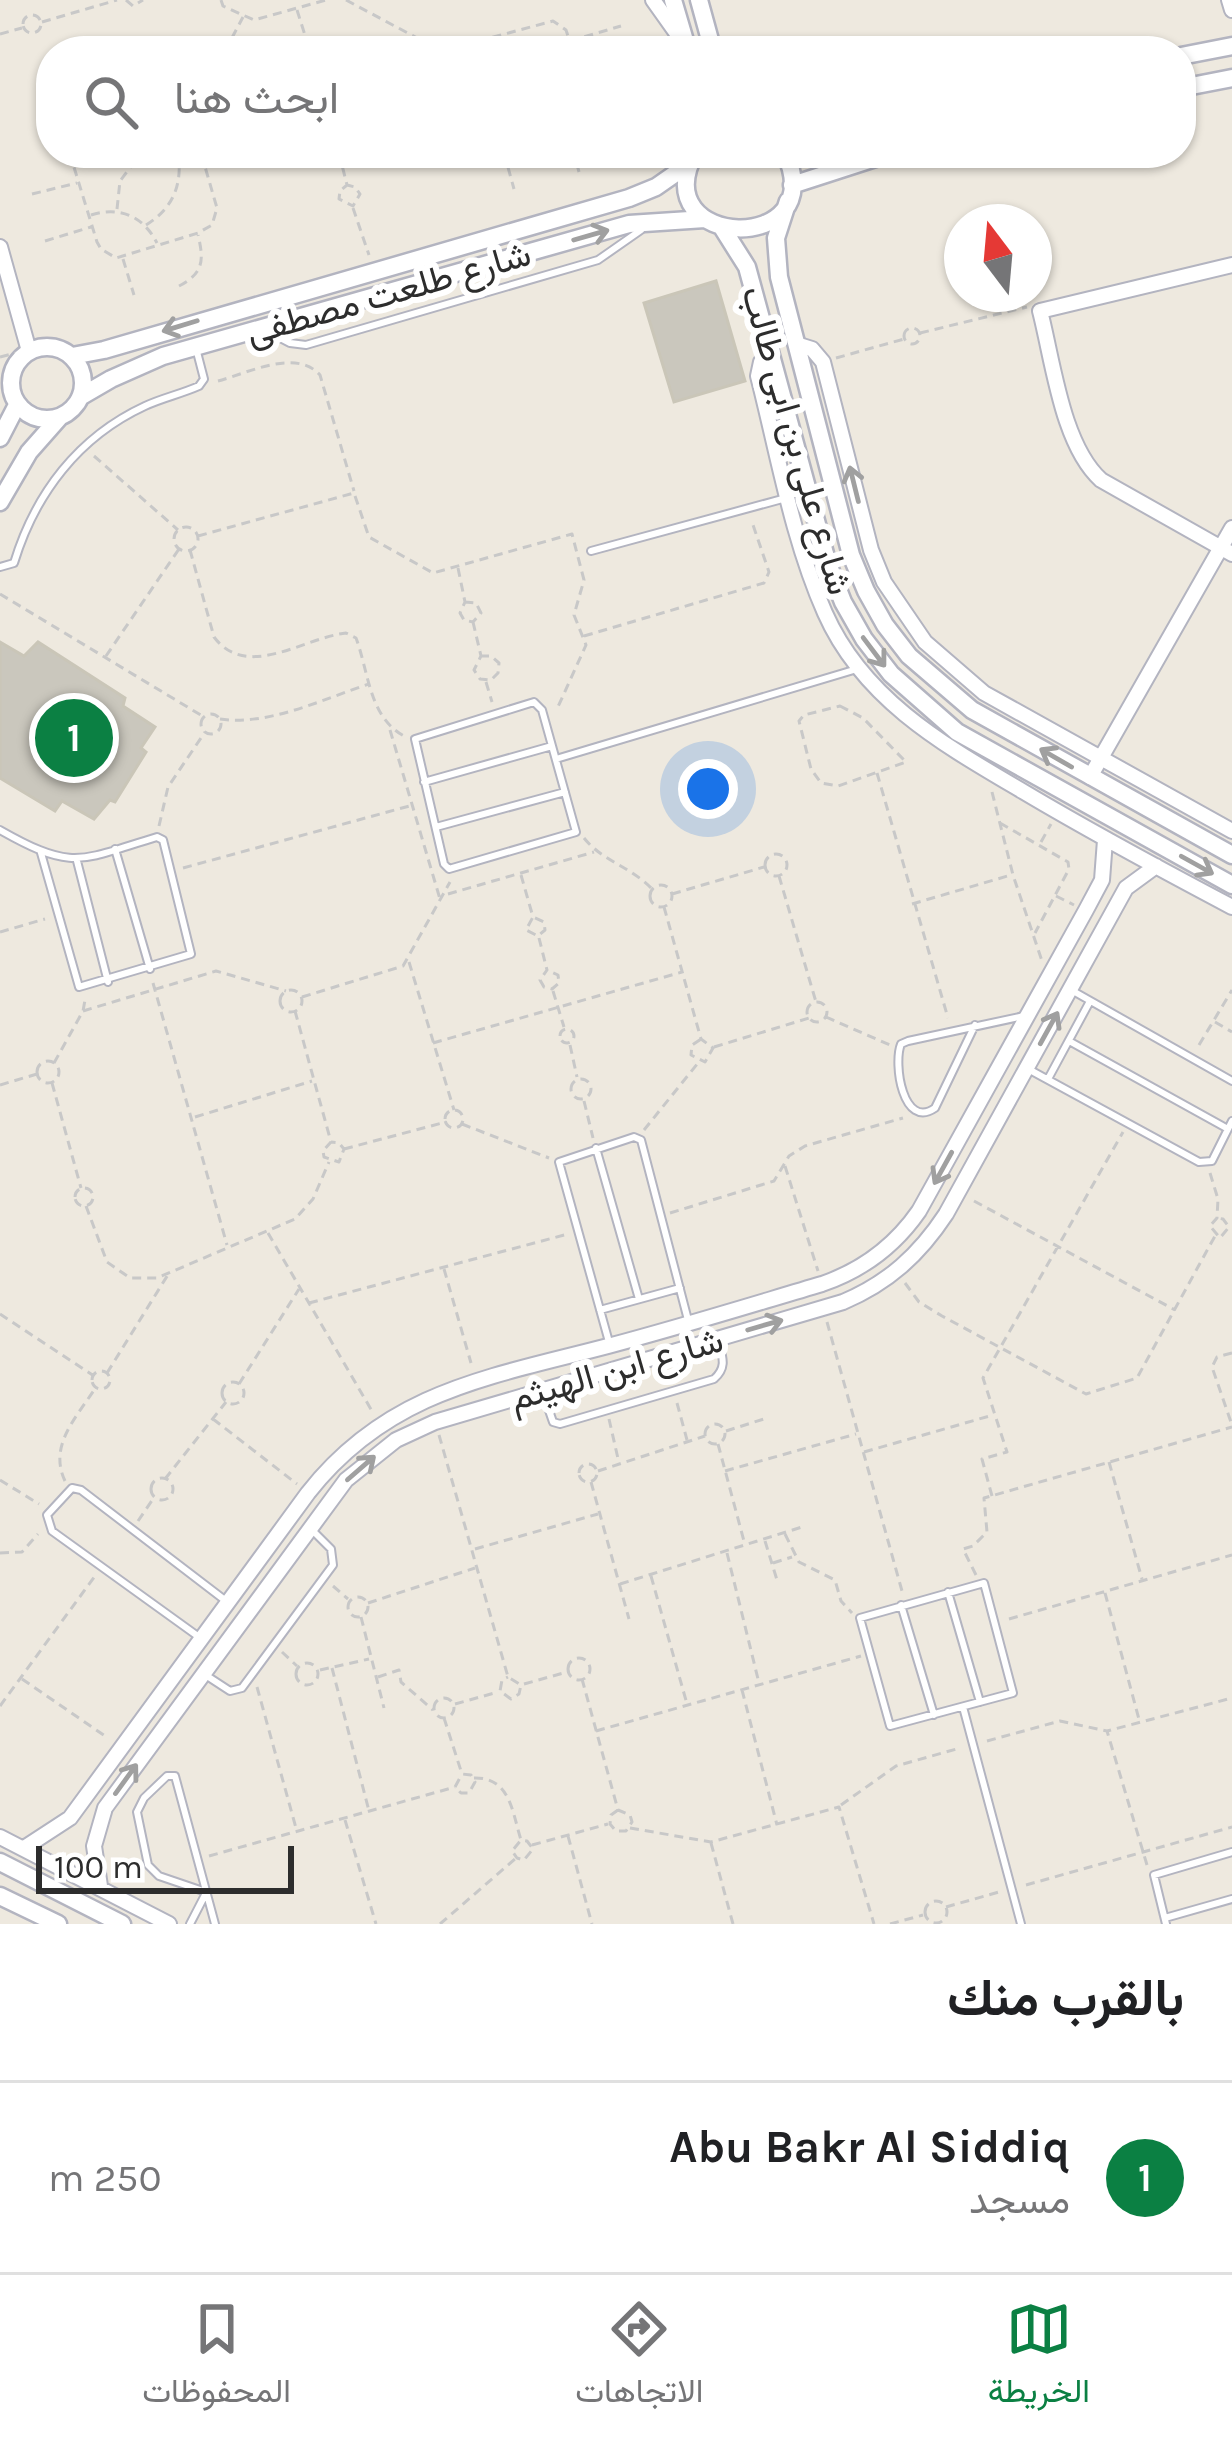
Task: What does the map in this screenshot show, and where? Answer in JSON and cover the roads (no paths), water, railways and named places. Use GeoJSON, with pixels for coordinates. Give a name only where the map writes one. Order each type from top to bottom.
{"type":"FeatureCollection","features":[{"type":"Feature","properties":{"kind":"street"},"geometry":{"type":"LineString","coordinates":[[653,0],[677,36]]}},
{"type":"Feature","properties":{"kind":"street"},"geometry":{"type":"LineString","coordinates":[[673,0],[683,36]]}},
{"type":"Feature","properties":{"kind":"street"},"geometry":{"type":"LineString","coordinates":[[1229,0],[1232,10]]}},
{"type":"Feature","properties":{"kind":"street"},"geometry":{"type":"LineString","coordinates":[[700,1],[709,36]]}},
{"type":"Feature","properties":{"kind":"street"},"geometry":{"type":"LineString","coordinates":[[1196,53],[1232,46]]}},
{"type":"Feature","properties":{"kind":"street"},"geometry":{"type":"LineString","coordinates":[[1196,85],[1232,78]]}},
{"type":"Feature","properties":{"kind":"street","name":"شارع طلعت مصطفى"},"geometry":{"type":"LineString","coordinates":[[72,356],[629,198],[656,187],[680,168]]}},
{"type":"Feature","properties":{"kind":"street"},"geometry":{"type":"LineString","coordinates":[[690,168],[687,184],[705,219],[742,232],[777,216],[790,193],[787,168]]}},
{"type":"Feature","properties":{"kind":"street"},"geometry":{"type":"LineString","coordinates":[[790,193],[853,168]]}},
{"type":"Feature","properties":{"kind":"street","name":"شارع على بن ابى طالب"},"geometry":{"type":"LineString","coordinates":[[790,193],[776,238],[776,258],[851,554],[885,625],[923,670],[972,710],[1232,855]]}},
{"type":"Feature","properties":{"kind":"street","name":"شارع طلعت مصطفى"},"geometry":{"type":"LineString","coordinates":[[80,398],[134,368],[262,328],[650,222],[705,219]]}},
{"type":"Feature","properties":{"kind":"street","name":"شارع على بن ابى طالب"},"geometry":{"type":"LineString","coordinates":[[723,229],[747,267],[827,561],[864,639],[891,674],[957,731],[1232,885]]}},
{"type":"Feature","properties":{"kind":"street"},"geometry":{"type":"LineString","coordinates":[[0,248],[29,351]]}},
{"type":"Feature","properties":{"kind":"street"},"geometry":{"type":"LineString","coordinates":[[1226,552],[1088,469],[1073,439],[1040,311],[1232,265]]}},
{"type":"Feature","properties":{"kind":"street"},"geometry":{"type":"LineString","coordinates":[[796,344],[812,349],[823,362],[871,550],[903,613],[951,668],[984,693],[1232,831]]}},
{"type":"Feature","properties":{"kind":"street"},"geometry":{"type":"LineString","coordinates":[[0,502],[42,432],[59,418],[80,398],[80,368],[72,356],[51,347],[29,351],[13,369],[11,394],[17,405],[36,418],[59,418]]}},
{"type":"Feature","properties":{"kind":"street"},"geometry":{"type":"LineString","coordinates":[[771,350],[758,376],[789,497],[824,612],[858,669],[914,724],[1105,840],[1232,907]]}},
{"type":"Feature","properties":{"kind":"street"},"geometry":{"type":"LineString","coordinates":[[0,438],[17,405]]}},
{"type":"Feature","properties":{"kind":"street"},"geometry":{"type":"LineString","coordinates":[[1090,777],[1226,552],[1232,528]]}},
{"type":"Feature","properties":{"kind":"street","name":"شارع ابن الهيثم"},"geometry":{"type":"LineString","coordinates":[[24,1848],[70,1818],[308,1492],[341,1455],[379,1424],[425,1398],[476,1381],[822,1284],[870,1262],[909,1226],[1102,880],[1105,840]]}},
{"type":"Feature","properties":{"kind":"street","name":"شارع ابن الهيثم"},"geometry":{"type":"LineString","coordinates":[[100,1886],[94,1846],[105,1808],[310,1528],[362,1466],[396,1440],[435,1422],[823,1308],[862,1294],[897,1272],[932,1236],[1126,888],[1156,866]]}},
{"type":"Feature","properties":{"kind":"street"},"geometry":{"type":"LineString","coordinates":[[648,1335],[654,1356]]}},
{"type":"Feature","properties":{"kind":"street"},"geometry":{"type":"LineString","coordinates":[[0,1838],[169,1924]]}},
{"type":"Feature","properties":{"kind":"street"},"geometry":{"type":"LineString","coordinates":[[0,1862],[122,1924]]}},
{"type":"Feature","properties":{"kind":"street"},"geometry":{"type":"LineString","coordinates":[[38,1912],[51,1885]]}},
{"type":"Feature","properties":{"kind":"street"},"geometry":{"type":"LineString","coordinates":[[0,1896],[58,1924]]}},
{"type":"Feature","properties":{"kind":"lane"},"geometry":{"type":"LineString","coordinates":[[262,328],[290,343],[306,345],[598,260],[650,222]]}},
{"type":"Feature","properties":{"kind":"lane"},"geometry":{"type":"LineString","coordinates":[[0,567],[14,563],[47,488],[83,446],[143,406],[199,386],[204,379],[196,347]]}},
{"type":"Feature","properties":{"kind":"lane"},"geometry":{"type":"LineString","coordinates":[[592,551],[789,497]]}},
{"type":"Feature","properties":{"kind":"lane"},"geometry":{"type":"LineString","coordinates":[[556,759],[858,669]]}},
{"type":"Feature","properties":{"kind":"lane"},"geometry":{"type":"LineString","coordinates":[[534,702],[540,705],[552,746],[576,832],[449,869],[415,739],[534,702]]}},
{"type":"Feature","properties":{"kind":"lane"},"geometry":{"type":"LineString","coordinates":[[424,782],[552,746]]}},
{"type":"Feature","properties":{"kind":"lane"},"geometry":{"type":"LineString","coordinates":[[435,827],[565,792]]}},
{"type":"Feature","properties":{"kind":"lane"},"geometry":{"type":"LineString","coordinates":[[0,830],[41,853],[77,861],[157,837],[166,845],[191,954],[85,989],[75,982],[41,853]]}},
{"type":"Feature","properties":{"kind":"lane"},"geometry":{"type":"LineString","coordinates":[[116,849],[150,969]]}},
{"type":"Feature","properties":{"kind":"lane"},"geometry":{"type":"LineString","coordinates":[[77,861],[108,982]]}},
{"type":"Feature","properties":{"kind":"lane"},"geometry":{"type":"LineString","coordinates":[[1070,989],[1232,1081]]}},
{"type":"Feature","properties":{"kind":"lane"},"geometry":{"type":"LineString","coordinates":[[1048,1079],[1090,1002]]}},
{"type":"Feature","properties":{"kind":"lane"},"geometry":{"type":"LineString","coordinates":[[975,1025],[935,1108],[916,1114],[908,1107],[898,1049],[908,1041],[975,1025],[1028,1015]]}},
{"type":"Feature","properties":{"kind":"lane"},"geometry":{"type":"LineString","coordinates":[[1027,1068],[1205,1163],[1212,1161],[1230,1125],[1069,1041]]}},
{"type":"Feature","properties":{"kind":"lane"},"geometry":{"type":"LineString","coordinates":[[610,1345],[559,1162],[596,1148],[639,1137],[689,1323]]}},
{"type":"Feature","properties":{"kind":"lane"},"geometry":{"type":"LineString","coordinates":[[596,1148],[639,1299]]}},
{"type":"Feature","properties":{"kind":"lane"},"geometry":{"type":"LineString","coordinates":[[600,1310],[680,1288]]}},
{"type":"Feature","properties":{"kind":"lane"},"geometry":{"type":"LineString","coordinates":[[542,1390],[553,1422],[560,1424],[674,1391],[722,1372],[718,1339]]}},
{"type":"Feature","properties":{"kind":"lane"},"geometry":{"type":"LineString","coordinates":[[200,1637],[47,1523],[50,1511],[72,1488],[81,1490],[226,1601]]}},
{"type":"Feature","properties":{"kind":"lane"},"geometry":{"type":"LineString","coordinates":[[204,1674],[230,1691],[242,1688],[323,1579],[334,1557],[310,1528]]}},
{"type":"Feature","properties":{"kind":"lane"},"geometry":{"type":"LineString","coordinates":[[984,1583],[1013,1693],[890,1726],[860,1618],[948,1592],[984,1583]]}},
{"type":"Feature","properties":{"kind":"lane"},"geometry":{"type":"LineString","coordinates":[[948,1592],[980,1702]]}},
{"type":"Feature","properties":{"kind":"lane"},"geometry":{"type":"LineString","coordinates":[[904,1604],[934,1715]]}},
{"type":"Feature","properties":{"kind":"lane"},"geometry":{"type":"LineString","coordinates":[[963,1707],[1021,1924]]}},
{"type":"Feature","properties":{"kind":"lane"},"geometry":{"type":"LineString","coordinates":[[206,1892],[159,1876],[148,1865],[137,1812],[167,1776],[175,1776],[215,1924]]}},
{"type":"Feature","properties":{"kind":"lane"},"geometry":{"type":"LineString","coordinates":[[1232,1852],[1154,1875],[1165,1921],[1232,1900]]}},
{"type":"Feature","properties":{"kind":"lane"},"geometry":{"type":"LineString","coordinates":[[190,1924],[206,1892]]}},
{"type":"Feature","properties":{"kind":"place","name":"Abu Bakr Al Siddiq"},"geometry":{"type":"Point","coordinates":[74,738]}}]}
